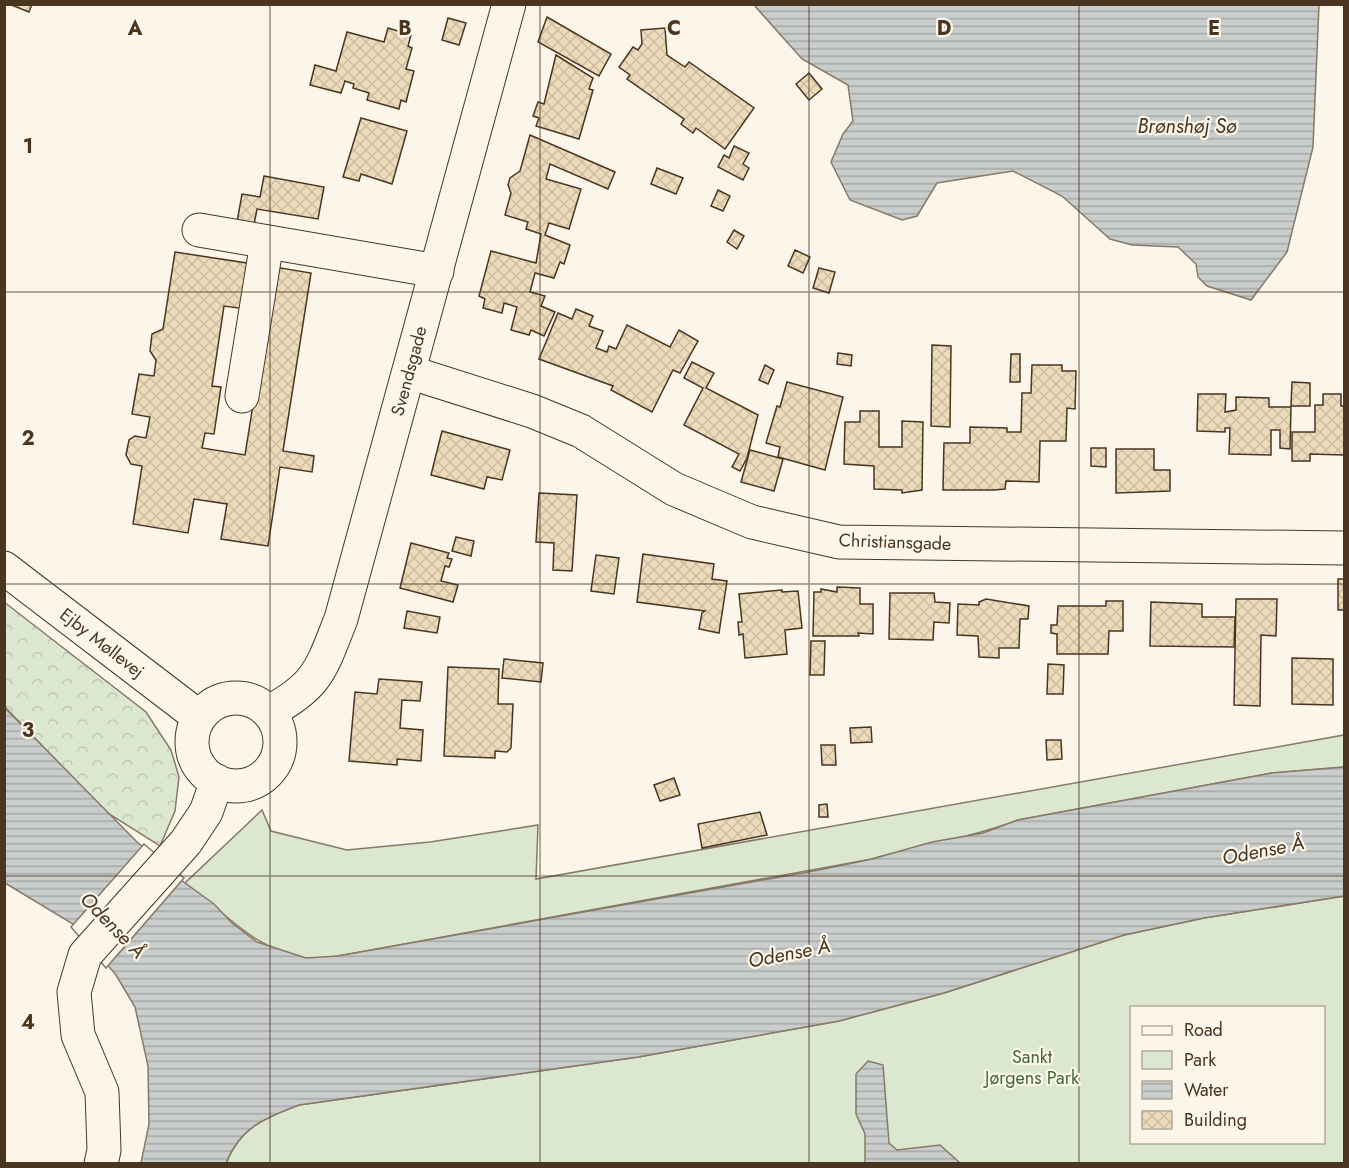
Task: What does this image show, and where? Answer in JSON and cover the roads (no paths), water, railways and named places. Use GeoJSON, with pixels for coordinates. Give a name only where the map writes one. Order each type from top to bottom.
{"type":"FeatureCollection","features":[{"type":"Feature","properties":{"kind":"street","name":"Svendsgade"},"geometry":{"type":"LineString","coordinates":[[269,712],[296,698],[314,680],[340,619],[509,4]]}},
{"type":"Feature","properties":{"kind":"street"},"geometry":{"type":"LineString","coordinates":[[199,230],[437,271]]}},
{"type":"Feature","properties":{"kind":"street"},"geometry":{"type":"LineString","coordinates":[[242,396],[267,242]]}},
{"type":"Feature","properties":{"kind":"street","name":"Christiansgade"},"geometry":{"type":"LineString","coordinates":[[409,372],[532,411],[582,431],[674,489],[752,522],[839,542],[1344,548]]}},
{"type":"Feature","properties":{"kind":"street","name":"Ejby Møllevej"},"geometry":{"type":"LineString","coordinates":[[4,568],[199,717]]}},
{"type":"Feature","properties":{"kind":"street"},"geometry":{"type":"LineString","coordinates":[[226,698],[248,699],[269,712],[278,725],[281,743],[277,758],[266,774],[253,782],[233,785],[217,782],[200,767],[193,750],[192,736],[199,717],[211,705],[226,698]]}},
{"type":"Feature","properties":{"kind":"street"},"geometry":{"type":"LineString","coordinates":[[101,1164],[104,1150],[102,1092],[78,1035],[74,992],[85,955],[186,842],[206,812],[217,782]]}},
{"type":"Feature","properties":{"kind":"water","name":"Brønshøj Sø"},"geometry":{"type":"Polygon","coordinates":[[[754,5],[1319,5],[1313,147],[1287,252],[1251,300],[1207,286],[1198,277],[1196,264],[1178,247],[1132,245],[1110,239],[1062,196],[1013,171],[937,183],[917,216],[902,220],[850,200],[831,162],[843,134],[853,121],[848,85],[802,59],[754,5]]]}},
{"type":"Feature","properties":{"kind":"water","name":"Odense Å"},"geometry":{"type":"Polygon","coordinates":[[[4,707],[136,841],[185,883],[214,904],[232,923],[257,942],[306,958],[338,956],[819,870],[872,859],[932,842],[983,833],[1018,820],[1272,773],[1344,767],[1344,896],[1204,918],[1124,935],[944,993],[839,1021],[638,1057],[299,1105],[275,1114],[246,1132],[226,1163],[141,1163],[149,1124],[148,1066],[135,1007],[116,975],[73,924],[5,883],[4,707]]]}},
{"type":"Feature","properties":{"kind":"water"},"geometry":{"type":"Polygon","coordinates":[[[868,1061],[883,1065],[889,1143],[897,1150],[940,1145],[960,1163],[865,1163],[865,1134],[856,1114],[856,1074],[868,1061]]]}},
{"type":"Feature","properties":{"kind":"park label","name":"Sankt Jørgens Park"},"geometry":{"type":"Point","coordinates":[1032,1067]}}]}
